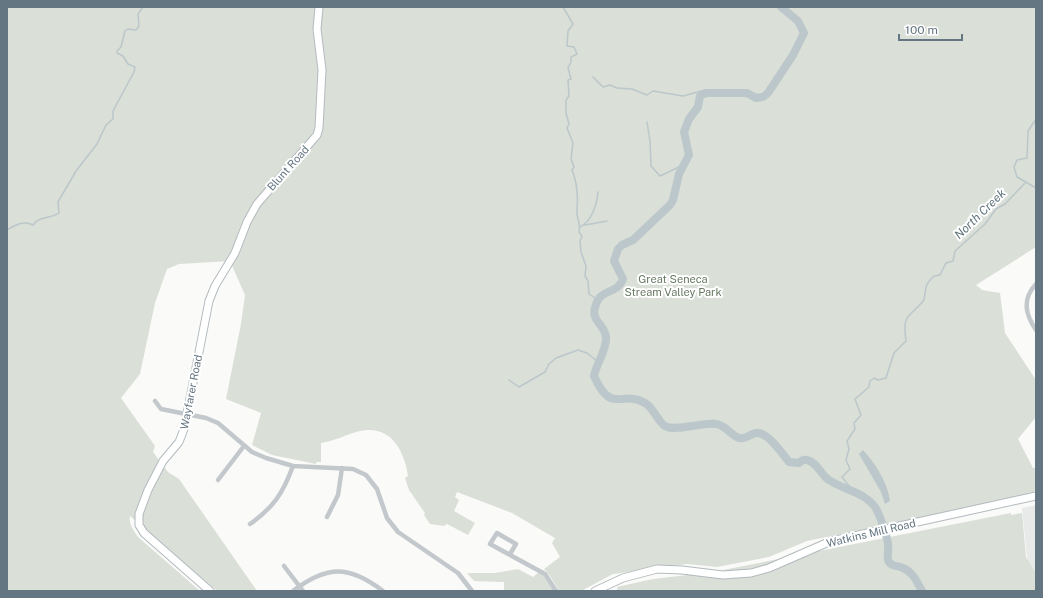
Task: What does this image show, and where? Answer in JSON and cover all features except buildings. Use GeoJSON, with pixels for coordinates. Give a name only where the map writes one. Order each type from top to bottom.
{"type":"FeatureCollection","features":[{"type":"Feature","properties":{"kind":"street","name":"Blunt Road"},"geometry":{"type":"LineString","coordinates":[[205,318],[212,291],[235,253],[254,208],[317,134],[322,75],[317,29],[319,7]]}},
{"type":"Feature","properties":{"kind":"street"},"geometry":{"type":"LineString","coordinates":[[1036,284],[1028,295],[1026,304],[1027,312],[1036,330]]}},
{"type":"Feature","properties":{"kind":"street","name":"Wayfarer Road"},"geometry":{"type":"LineString","coordinates":[[205,318],[187,414],[179,442],[163,461],[148,490],[139,514],[139,525],[144,533],[210,591]]}},
{"type":"Feature","properties":{"kind":"street"},"geometry":{"type":"LineString","coordinates":[[155,401],[161,409],[187,414],[218,423],[244,446],[266,458],[292,466],[353,469],[366,476],[376,489],[387,518],[398,532],[410,542],[458,573],[472,591]]}},
{"type":"Feature","properties":{"kind":"street"},"geometry":{"type":"LineString","coordinates":[[218,480],[244,446]]}},
{"type":"Feature","properties":{"kind":"street"},"geometry":{"type":"LineString","coordinates":[[250,524],[264,514],[277,500],[286,486],[292,466]]}},
{"type":"Feature","properties":{"kind":"street"},"geometry":{"type":"LineString","coordinates":[[327,517],[338,495],[342,468]]}},
{"type":"Feature","properties":{"kind":"street","name":"Watkins Mill Road"},"geometry":{"type":"LineString","coordinates":[[595,591],[623,578],[657,569],[682,570],[723,575],[751,573],[769,568],[819,545],[845,537],[1036,496]]}},
{"type":"Feature","properties":{"kind":"street"},"geometry":{"type":"LineString","coordinates":[[510,554],[516,544],[497,533],[490,544],[545,574],[556,591]]}},
{"type":"Feature","properties":{"kind":"street"},"geometry":{"type":"LineString","coordinates":[[284,566],[302,591]]}},
{"type":"Feature","properties":{"kind":"street"},"geometry":{"type":"LineString","coordinates":[[293,591],[314,577],[327,572],[342,571],[362,576],[383,591]]}},
{"type":"Feature","properties":{"kind":"shaded area"},"geometry":{"type":"Polygon","coordinates":[[[863,450],[876,467],[887,487],[890,501],[885,504],[881,492],[859,454],[863,450]]]}},
{"type":"Feature","properties":{"kind":"shaded area"},"geometry":{"type":"Polygon","coordinates":[[[1036,505],[1036,591],[1021,591],[1028,567],[1022,508],[1036,505]]]}},
{"type":"Feature","properties":{"kind":"green space","name":"Great Seneca Stream Valley Park"},"geometry":{"type":"Polygon","coordinates":[[[7,7],[1036,7],[1036,247],[976,285],[982,290],[1000,293],[1005,333],[1036,380],[1036,417],[1018,439],[1033,468],[1036,468],[1036,491],[1021,497],[807,541],[769,557],[717,567],[687,564],[613,574],[581,591],[559,591],[544,569],[560,557],[552,543],[555,538],[512,513],[457,492],[455,497],[459,500],[454,511],[475,523],[468,535],[447,524],[444,526],[430,524],[424,515],[425,513],[409,490],[405,478],[408,476],[406,466],[399,449],[388,436],[380,432],[371,430],[360,431],[321,443],[321,462],[316,462],[316,464],[272,455],[252,445],[261,413],[226,399],[241,324],[245,295],[230,261],[179,264],[167,269],[155,303],[140,374],[121,398],[155,446],[153,452],[168,472],[179,479],[257,591],[217,591],[130,516],[133,530],[138,537],[200,591],[7,591],[7,7]]]}},
{"type":"Feature","properties":{"kind":"green space"},"geometry":{"type":"Polygon","coordinates":[[[1011,513],[1011,515],[1022,513],[1026,557],[1036,573],[1036,591],[612,591],[618,589],[617,587],[653,579],[713,572],[1011,513]]]}},
{"type":"Feature","properties":{"kind":"green space"},"geometry":{"type":"Polygon","coordinates":[[[518,569],[533,577],[539,572],[554,591],[504,591],[504,582],[474,581],[467,573],[495,573],[518,569]]]}},
{"type":"Feature","properties":{"kind":"waterway"},"geometry":{"type":"LineString","coordinates":[[7,230],[23,223],[33,225],[38,220],[59,213],[58,202],[76,171],[97,144],[106,125],[113,119],[113,111],[134,72],[135,67],[128,64],[123,56],[117,53],[117,51],[121,47],[125,31],[128,29],[136,30],[139,26],[138,14],[143,7]]}},
{"type":"Feature","properties":{"kind":"waterway"},"geometry":{"type":"LineString","coordinates":[[563,7],[573,24],[568,31],[567,46],[574,47],[577,54],[571,57],[571,62],[568,68],[571,79],[568,80],[569,96],[566,100],[566,113],[569,124],[567,128],[573,143],[571,159],[574,167],[572,170],[577,190],[579,232],[582,236],[580,241],[581,252],[586,266],[585,276],[588,281],[589,294],[598,300]]}},
{"type":"Feature","properties":{"kind":"waterway"},"geometry":{"type":"LineString","coordinates":[[781,7],[798,21],[804,33],[793,55],[768,93],[763,97],[756,98],[747,93],[706,93],[700,96],[698,107],[689,119],[684,132],[689,155],[679,174],[673,200],[670,205],[633,240],[622,245],[618,249],[614,261],[623,279],[618,287],[603,294],[595,307],[595,317],[605,332],[606,342],[594,376],[600,388],[606,395],[617,399],[637,399],[645,403],[651,408],[662,424],[670,428],[716,424],[723,426],[739,438],[745,438],[756,433],[760,433],[765,435],[774,443],[789,462],[799,463],[807,460],[814,463],[829,480],[860,495],[875,507],[886,536],[888,560],[890,564],[901,567],[909,572],[922,591]]}},
{"type":"Feature","properties":{"kind":"waterway","name":"North Creek"},"geometry":{"type":"LineString","coordinates":[[1036,7],[1036,14]]}},
{"type":"Feature","properties":{"kind":"waterway"},"geometry":{"type":"LineString","coordinates":[[593,77],[603,87],[610,85],[617,88],[632,89],[647,95],[653,91],[683,96],[705,90],[706,93]]}},
{"type":"Feature","properties":{"kind":"waterway","name":"North Creek"},"geometry":{"type":"LineString","coordinates":[[1036,119],[1028,131],[1027,158],[1017,160],[1014,167],[1017,177],[1036,188]]}},
{"type":"Feature","properties":{"kind":"waterway"},"geometry":{"type":"LineString","coordinates":[[647,122],[650,141],[651,166],[660,176],[683,165]]}},
{"type":"Feature","properties":{"kind":"waterway","name":"North Creek"},"geometry":{"type":"LineString","coordinates":[[854,492],[842,477],[850,469],[846,460],[849,449],[847,441],[855,429],[854,423],[861,415],[855,399],[869,387],[870,381],[874,378],[878,380],[886,378],[894,353],[906,341],[906,320],[924,300],[928,282],[934,276],[940,275],[946,263],[953,261],[955,251],[985,224],[996,209],[1005,204],[1025,183]]}},
{"type":"Feature","properties":{"kind":"waterway"},"geometry":{"type":"LineString","coordinates":[[580,227],[588,221],[591,216],[598,192]]}},
{"type":"Feature","properties":{"kind":"waterway"},"geometry":{"type":"LineString","coordinates":[[585,225],[607,221]]}},
{"type":"Feature","properties":{"kind":"waterway"},"geometry":{"type":"LineString","coordinates":[[509,380],[519,387],[545,372],[549,364],[556,358],[578,350],[587,353],[598,362]]}}]}
